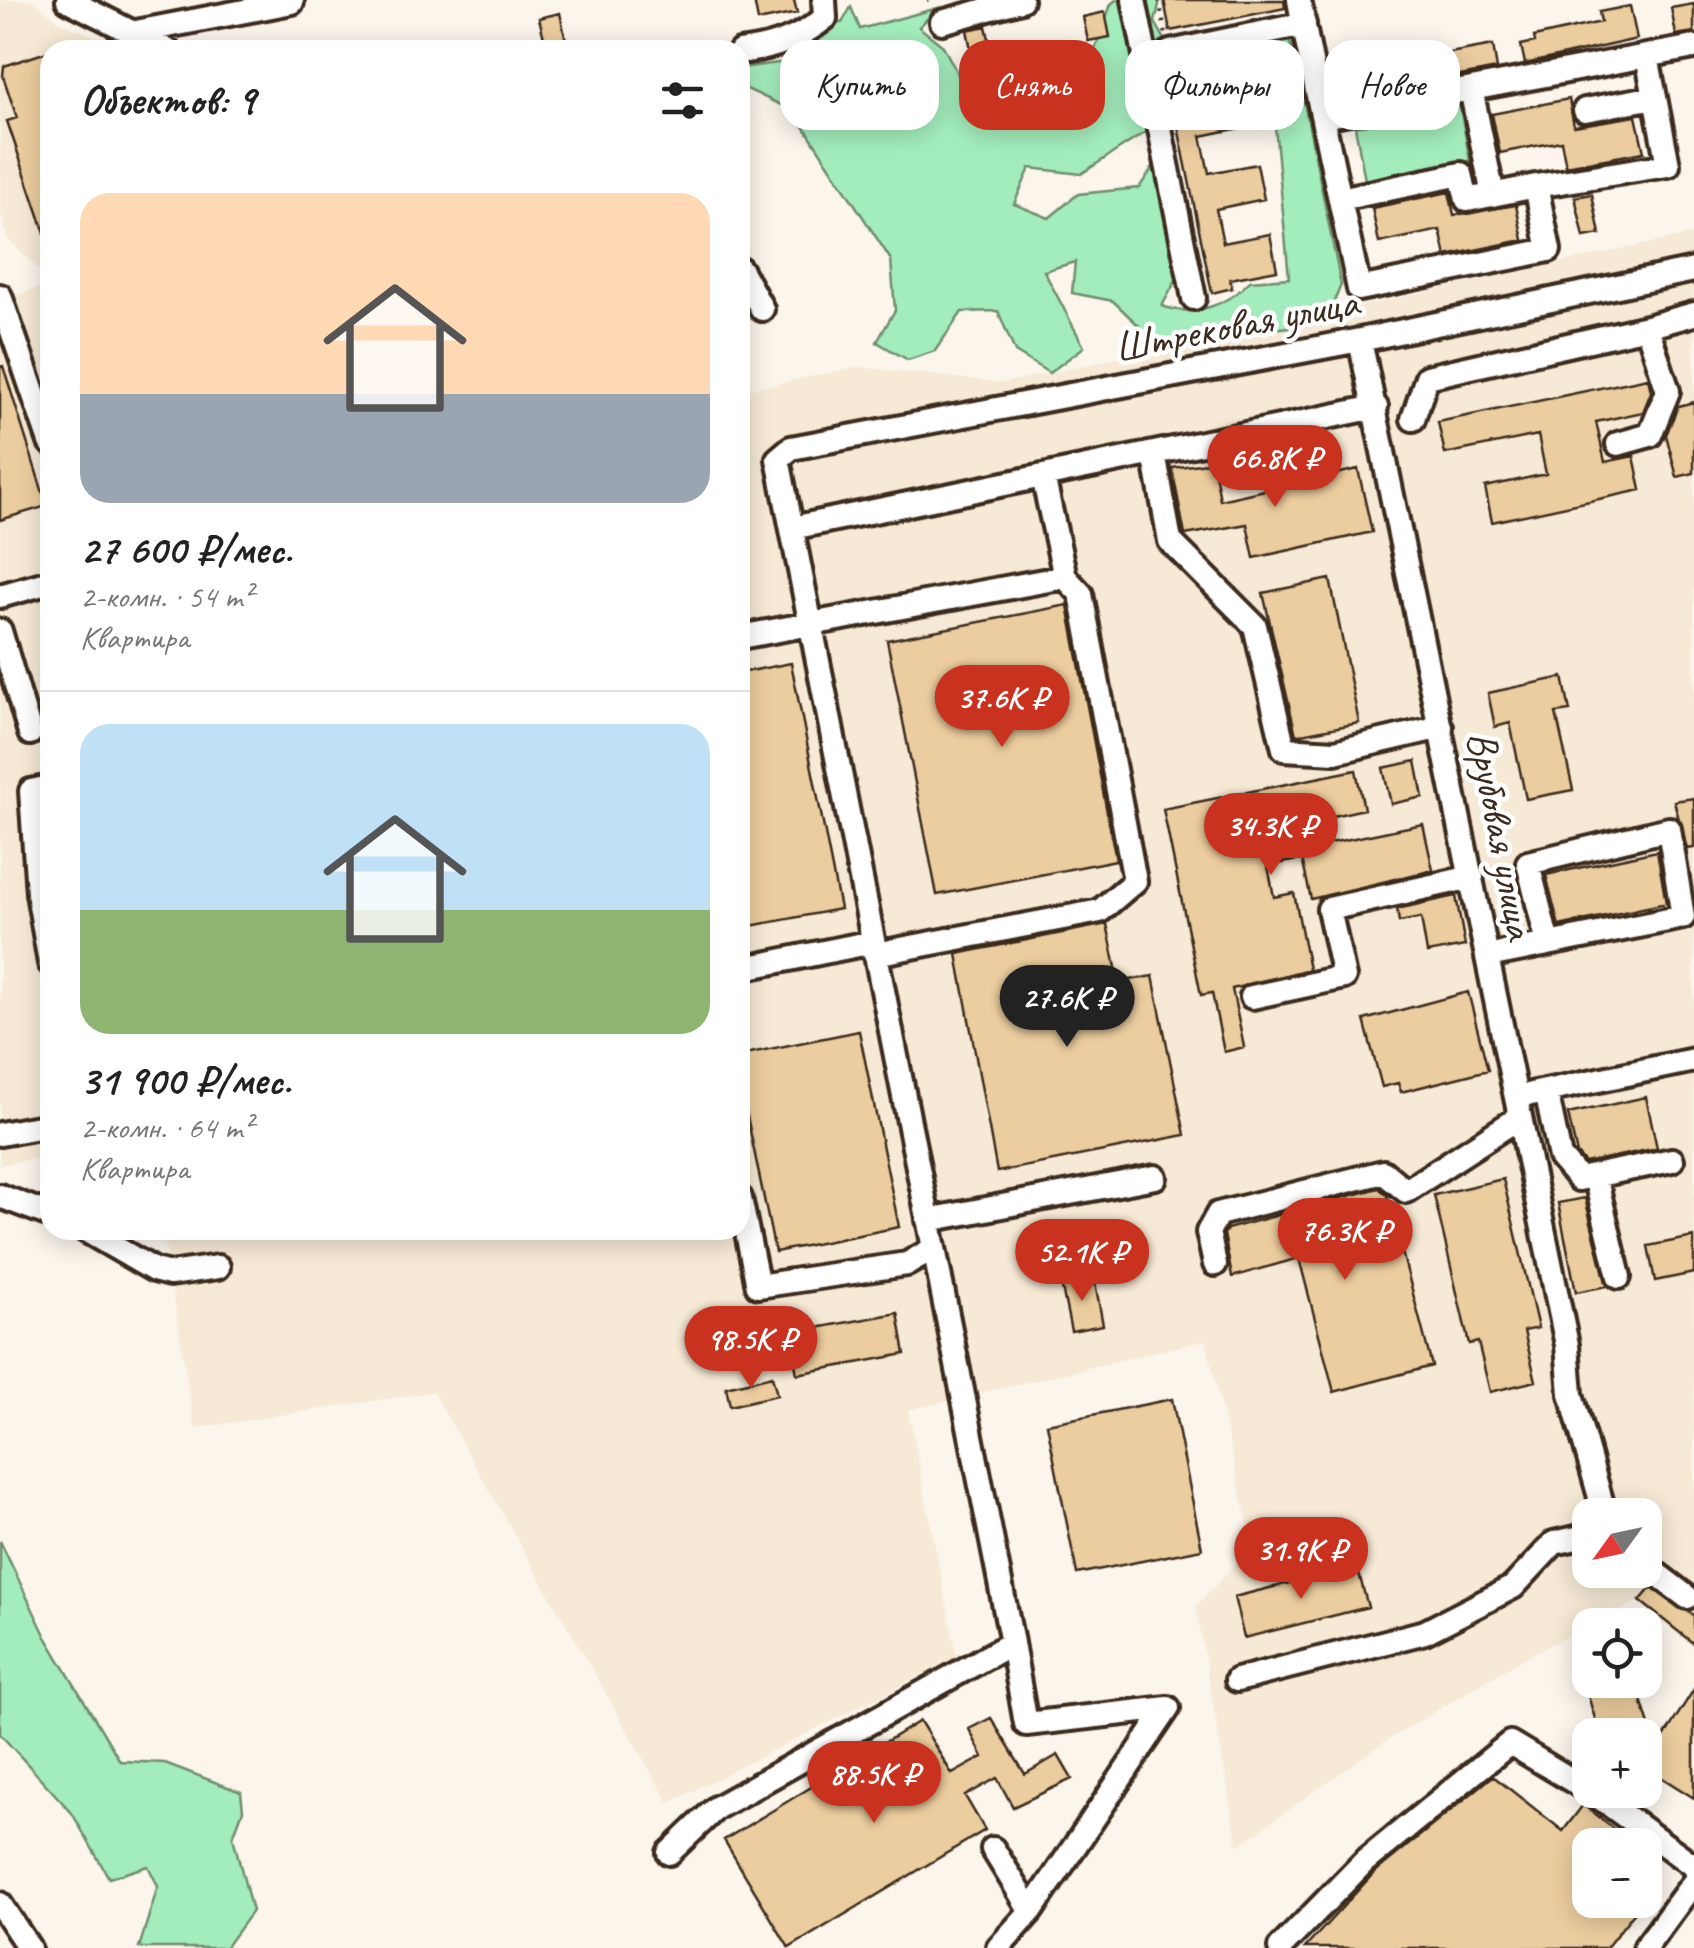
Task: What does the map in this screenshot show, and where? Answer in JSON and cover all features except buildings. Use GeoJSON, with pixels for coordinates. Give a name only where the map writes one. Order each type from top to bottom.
{"type":"FeatureCollection","features":[{"type":"Feature","properties":{"kind":"street"},"geometry":{"type":"LineString","coordinates":[[68,0],[145,40]]}},
{"type":"Feature","properties":{"kind":"street"},"geometry":{"type":"LineString","coordinates":[[750,51],[804,35],[825,18],[824,0]]}},
{"type":"Feature","properties":{"kind":"street"},"geometry":{"type":"LineString","coordinates":[[942,22],[1020,0]]}},
{"type":"Feature","properties":{"kind":"street"},"geometry":{"type":"LineString","coordinates":[[1134,0],[1194,298]]}},
{"type":"Feature","properties":{"kind":"street"},"geometry":{"type":"LineString","coordinates":[[1299,0],[1359,289],[1549,250],[1536,186]]}},
{"type":"Feature","properties":{"kind":"street"},"geometry":{"type":"LineString","coordinates":[[130,33],[292,2]]}},
{"type":"Feature","properties":{"kind":"street"},"geometry":{"type":"LineString","coordinates":[[1227,40],[1304,24]]}},
{"type":"Feature","properties":{"kind":"street"},"geometry":{"type":"LineString","coordinates":[[1323,117],[1694,47]]}},
{"type":"Feature","properties":{"kind":"street"},"geometry":{"type":"LineString","coordinates":[[1340,198],[1461,174],[1467,200],[1668,165],[1647,56]]}},
{"type":"Feature","properties":{"kind":"street"},"geometry":{"type":"LineString","coordinates":[[1471,89],[1492,195]]}},
{"type":"Feature","properties":{"kind":"street"},"geometry":{"type":"LineString","coordinates":[[1585,110],[1654,97]]}},
{"type":"Feature","properties":{"kind":"street","name":"Штрековая улица"},"geometry":{"type":"LineString","coordinates":[[792,528],[778,460],[790,448],[1360,340],[1694,270]]}},
{"type":"Feature","properties":{"kind":"street"},"geometry":{"type":"LineString","coordinates":[[750,287],[762,309]]}},
{"type":"Feature","properties":{"kind":"street"},"geometry":{"type":"LineString","coordinates":[[0,296],[40,413]]}},
{"type":"Feature","properties":{"kind":"street"},"geometry":{"type":"LineString","coordinates":[[1413,420],[1427,377],[1694,314]]}},
{"type":"Feature","properties":{"kind":"street"},"geometry":{"type":"LineString","coordinates":[[1618,444],[1650,435],[1668,391],[1647,328]]}},
{"type":"Feature","properties":{"kind":"street","name":"Врубовая улица"},"geometry":{"type":"LineString","coordinates":[[1360,340],[1567,1345],[1570,1394],[1600,1498]]}},
{"type":"Feature","properties":{"kind":"street"},"geometry":{"type":"LineString","coordinates":[[998,1948],[1031,1911],[1168,1708],[1026,1724],[792,528],[1376,406]]}},
{"type":"Feature","properties":{"kind":"street"},"geometry":{"type":"LineString","coordinates":[[1154,453],[1170,541],[1255,626],[1284,749],[1336,752],[1442,728]]}},
{"type":"Feature","properties":{"kind":"street"},"geometry":{"type":"LineString","coordinates":[[750,967],[1100,911],[1135,881],[1082,594],[1064,577],[1043,476]]}},
{"type":"Feature","properties":{"kind":"street"},"geometry":{"type":"LineString","coordinates":[[750,635],[1064,577]]}},
{"type":"Feature","properties":{"kind":"street"},"geometry":{"type":"LineString","coordinates":[[0,596],[40,585]]}},
{"type":"Feature","properties":{"kind":"street"},"geometry":{"type":"LineString","coordinates":[[0,631],[30,733]]}},
{"type":"Feature","properties":{"kind":"street"},"geometry":{"type":"LineString","coordinates":[[40,789],[31,791],[40,904]]}},
{"type":"Feature","properties":{"kind":"street"},"geometry":{"type":"LineString","coordinates":[[1488,956],[1548,944],[1683,917],[1669,830],[1528,862],[1548,944]]}},
{"type":"Feature","properties":{"kind":"street"},"geometry":{"type":"LineString","coordinates":[[1252,997],[1344,977],[1328,909],[1472,877]]}},
{"type":"Feature","properties":{"kind":"street"},"geometry":{"type":"LineString","coordinates":[[1215,1264],[1208,1232],[1218,1214],[1383,1172],[1406,1192],[1518,1106],[1546,1092],[1694,1060]]}},
{"type":"Feature","properties":{"kind":"street"},"geometry":{"type":"LineString","coordinates":[[1546,1092],[1560,1157],[1579,1179],[1672,1160]]}},
{"type":"Feature","properties":{"kind":"street"},"geometry":{"type":"LineString","coordinates":[[0,1134],[40,1127]]}},
{"type":"Feature","properties":{"kind":"street"},"geometry":{"type":"LineString","coordinates":[[1594,1176],[1620,1276]]}},
{"type":"Feature","properties":{"kind":"street"},"geometry":{"type":"LineString","coordinates":[[928,1220],[1155,1178]]}},
{"type":"Feature","properties":{"kind":"street"},"geometry":{"type":"LineString","coordinates":[[0,1196],[40,1211]]}},
{"type":"Feature","properties":{"kind":"street"},"geometry":{"type":"LineString","coordinates":[[103,1240],[154,1270],[170,1274],[218,1267]]}},
{"type":"Feature","properties":{"kind":"street"},"geometry":{"type":"LineString","coordinates":[[749,1240],[758,1286],[906,1264],[933,1249]]}},
{"type":"Feature","properties":{"kind":"street"},"geometry":{"type":"LineString","coordinates":[[1237,1680],[1425,1632],[1513,1587],[1554,1543],[1572,1540]]}},
{"type":"Feature","properties":{"kind":"street"},"geometry":{"type":"LineString","coordinates":[[1662,1577],[1692,1598]]}},
{"type":"Feature","properties":{"kind":"street"},"geometry":{"type":"LineString","coordinates":[[669,1853],[716,1808],[1012,1643]]}},
{"type":"Feature","properties":{"kind":"street"},"geometry":{"type":"LineString","coordinates":[[1280,1948],[1364,1862],[1510,1744],[1596,1795],[1694,1866]]}},
{"type":"Feature","properties":{"kind":"street"},"geometry":{"type":"LineString","coordinates":[[992,1850],[1031,1911]]}},
{"type":"Feature","properties":{"kind":"street"},"geometry":{"type":"LineString","coordinates":[[1645,1948],[1694,1882]]}},
{"type":"Feature","properties":{"kind":"street"},"geometry":{"type":"LineString","coordinates":[[0,1904],[28,1948]]}},
{"type":"Feature","properties":{"kind":"path"},"geometry":{"type":"LineString","coordinates":[[1159,0],[1167,40]]}},
{"type":"Feature","properties":{"kind":"shaded area"},"geometry":{"type":"Polygon","coordinates":[[[0,0],[32,0],[60,22],[103,40],[40,40],[40,271],[8,239],[0,210],[0,0]]]}},
{"type":"Feature","properties":{"kind":"shaded area"},"geometry":{"type":"Polygon","coordinates":[[[1694,234],[1694,1648],[1662,1621],[1662,1608],[1647,1608],[1639,1601],[1625,1608],[1572,1608],[1572,1634],[1384,1742],[1238,1846],[1196,1606],[1253,1546],[1206,1340],[908,1410],[957,1657],[669,1803],[433,1392],[195,1428],[165,1240],[750,1240],[750,389],[858,367],[1004,383],[1694,234]]]}},
{"type":"Feature","properties":{"kind":"shaded area"},"geometry":{"type":"Polygon","coordinates":[[[40,287],[40,1162],[31,1159],[0,1165],[0,300],[40,287]]]}},
{"type":"Feature","properties":{"kind":"green space"},"geometry":{"type":"Polygon","coordinates":[[[1116,0],[1160,0],[1155,22],[1165,40],[1125,40],[1125,130],[1149,130],[1081,174],[1030,168],[1014,204],[1049,218],[1078,194],[1139,188],[1159,158],[1180,273],[1162,306],[1186,311],[1221,303],[1250,281],[1289,278],[1275,130],[1304,130],[1304,102],[1341,285],[1325,323],[1156,342],[1113,301],[1072,293],[1075,262],[1044,271],[1084,347],[1049,373],[1015,352],[998,311],[962,312],[935,351],[908,360],[877,342],[895,310],[891,260],[806,130],[939,130],[939,43],[959,77],[959,130],[1105,130],[1105,40],[1098,40],[1111,4],[1116,0]]]}},
{"type":"Feature","properties":{"kind":"green space"},"geometry":{"type":"Polygon","coordinates":[[[851,7],[860,29],[938,8],[919,27],[935,40],[815,40],[827,22],[842,23],[851,7]]]}},
{"type":"Feature","properties":{"kind":"green space"},"geometry":{"type":"Polygon","coordinates":[[[1280,15],[1289,40],[1187,40],[1280,15]]]}},
{"type":"Feature","properties":{"kind":"green space"},"geometry":{"type":"Polygon","coordinates":[[[780,63],[780,105],[750,91],[750,67],[780,63]]]}},
{"type":"Feature","properties":{"kind":"green space"},"geometry":{"type":"Polygon","coordinates":[[[1460,107],[1470,161],[1365,180],[1356,130],[1460,130],[1460,107]]]}},
{"type":"Feature","properties":{"kind":"green space"},"geometry":{"type":"Polygon","coordinates":[[[0,1541],[46,1637],[120,1761],[165,1763],[241,1792],[243,1810],[233,1837],[252,1911],[225,1948],[139,1948],[158,1886],[148,1866],[109,1878],[72,1813],[0,1734],[0,1541]]]}}]}
